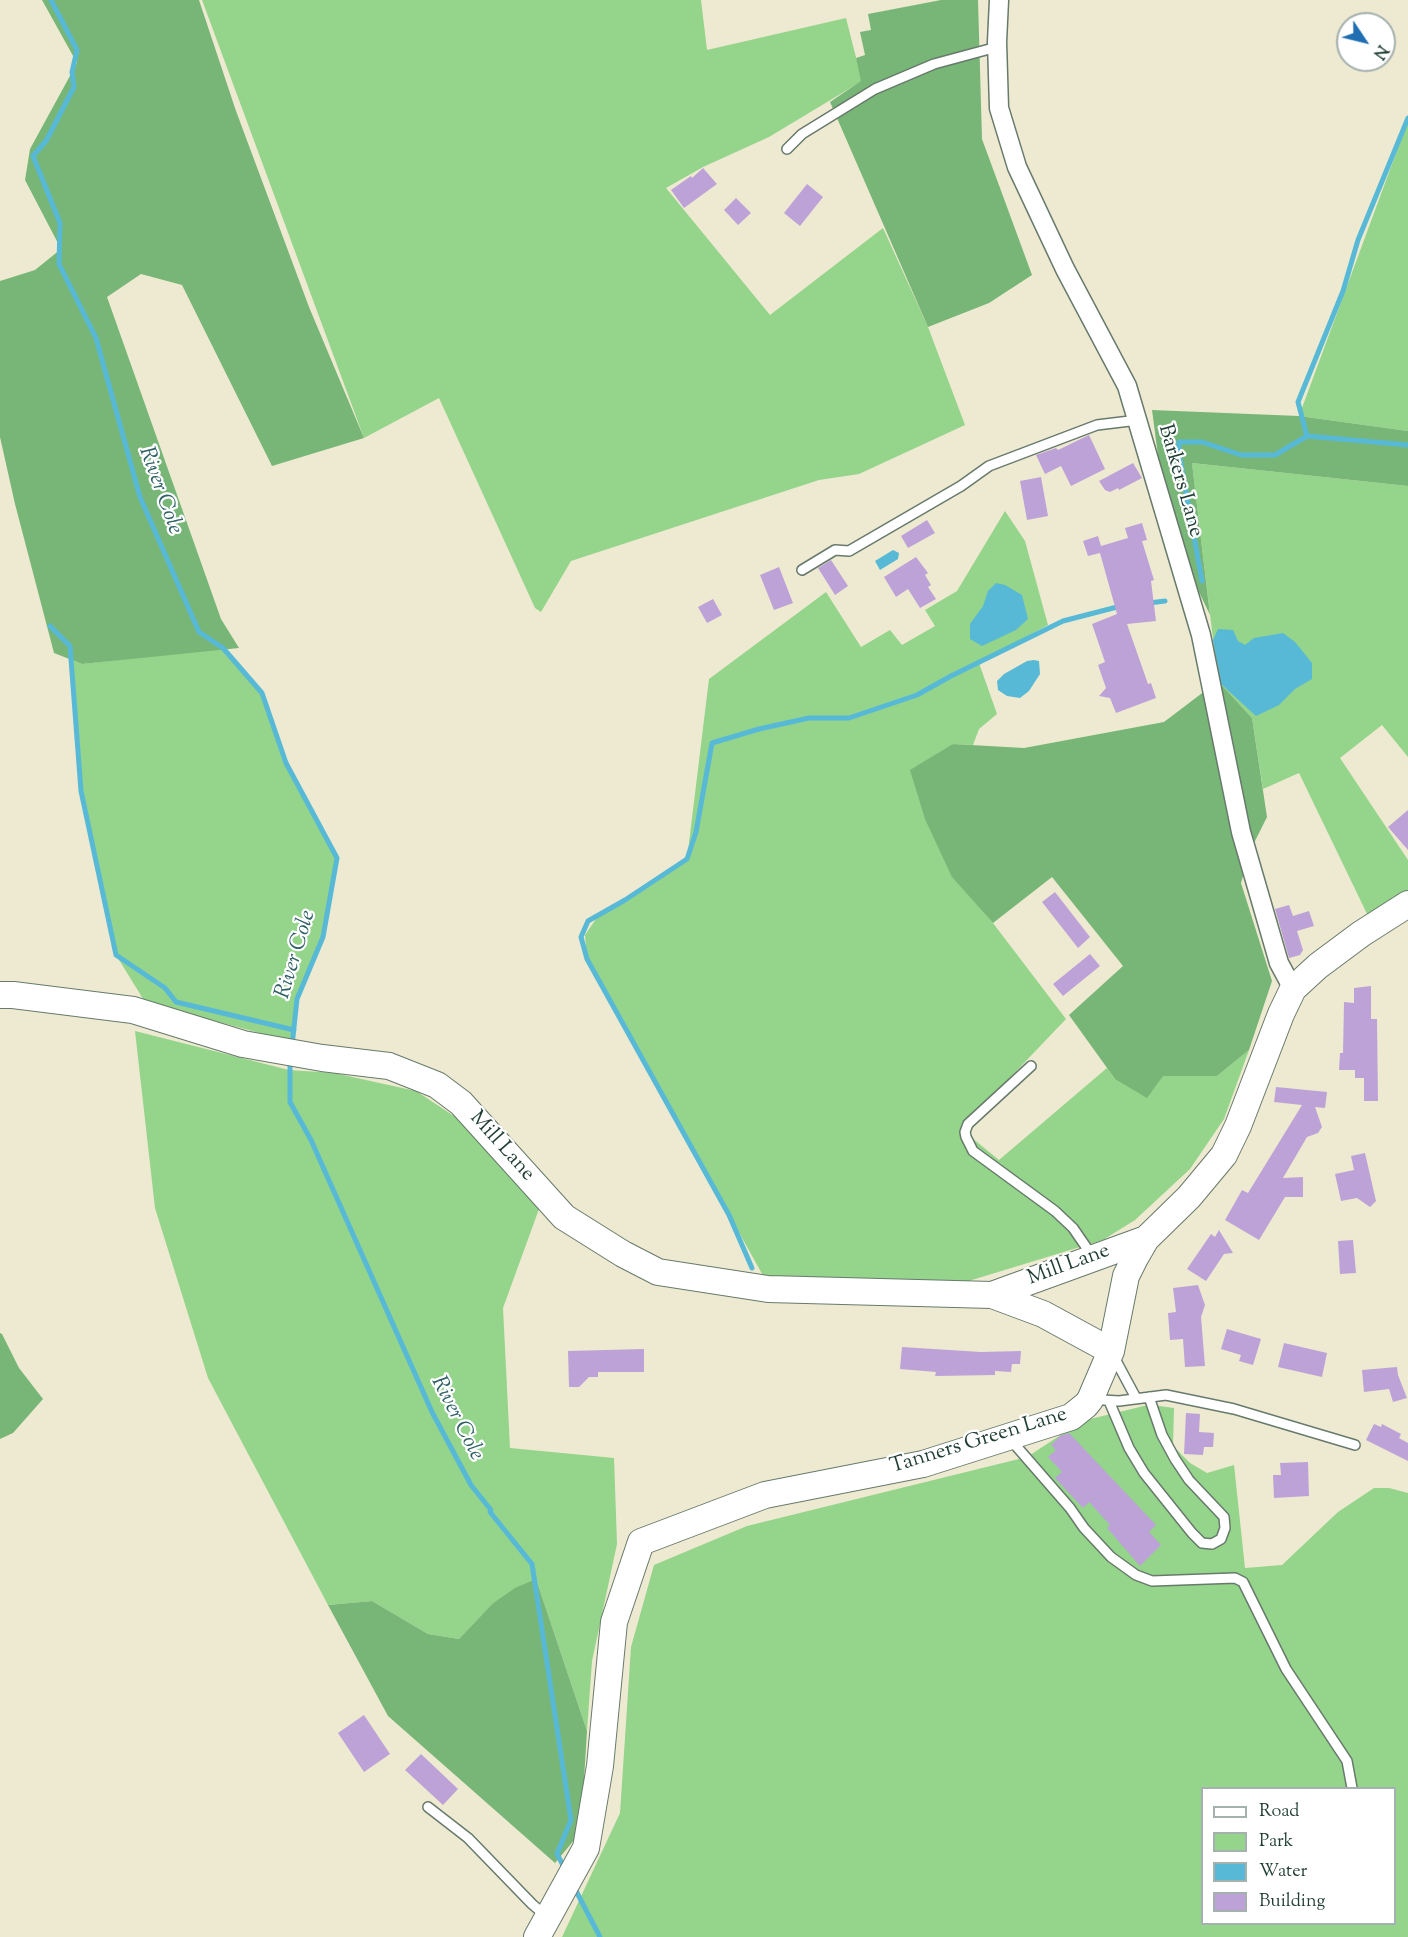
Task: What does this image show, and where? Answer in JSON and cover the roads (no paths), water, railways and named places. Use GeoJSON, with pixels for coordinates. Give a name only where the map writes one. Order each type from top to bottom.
{"type":"FeatureCollection","features":[{"type":"Feature","properties":{"kind":"street","name":"Barkers Lane"},"geometry":{"type":"LineString","coordinates":[[999,0],[997,46],[999,108],[1017,167],[1065,269],[1127,386],[1201,634],[1241,832],[1279,963],[1293,989]]}},
{"type":"Feature","properties":{"kind":"street","name":"Tanners Green Lane"},"geometry":{"type":"LineString","coordinates":[[548,1917],[586,1848],[600,1766],[614,1622],[642,1542],[765,1495],[923,1464],[1071,1417],[1100,1400],[1126,1276],[1146,1239],[1189,1197],[1224,1155],[1293,989],[1326,959],[1408,904]]}},
{"type":"Feature","properties":{"kind":"street","name":"Mill Lane"},"geometry":{"type":"LineString","coordinates":[[0,995],[133,1010],[243,1044],[322,1058],[389,1066],[437,1085],[461,1103],[564,1217],[623,1254],[658,1272],[768,1289],[992,1295],[1043,1314],[1111,1351]]}},
{"type":"Feature","properties":{"kind":"street","name":"Mill Lane"},"geometry":{"type":"LineString","coordinates":[[992,1295],[1146,1239]]}},
{"type":"Feature","properties":{"kind":"lane"},"geometry":{"type":"LineString","coordinates":[[787,148],[802,134],[875,89],[934,64],[997,46]]}},
{"type":"Feature","properties":{"kind":"lane"},"geometry":{"type":"LineString","coordinates":[[802,570],[835,550],[849,551],[961,486],[989,466],[1097,425],[1138,420]]}},
{"type":"Feature","properties":{"kind":"lane"},"geometry":{"type":"LineString","coordinates":[[1031,1066],[968,1124],[966,1137],[973,1151],[1055,1211],[1073,1228],[1093,1257]]}},
{"type":"Feature","properties":{"kind":"lane"},"geometry":{"type":"LineString","coordinates":[[1111,1351],[1136,1398]]}},
{"type":"Feature","properties":{"kind":"lane"},"geometry":{"type":"LineString","coordinates":[[1100,1400],[1119,1401],[1166,1395],[1234,1409],[1355,1445]]}},
{"type":"Feature","properties":{"kind":"lane"},"geometry":{"type":"LineString","coordinates":[[1100,1400],[1144,1473],[1192,1533],[1202,1543],[1212,1544],[1221,1539],[1225,1528],[1224,1518],[1189,1480],[1174,1459],[1162,1435],[1149,1397]]}},
{"type":"Feature","properties":{"kind":"lane"},"geometry":{"type":"LineString","coordinates":[[1008,1437],[1070,1508],[1084,1528],[1111,1557],[1136,1575],[1152,1581],[1235,1578],[1243,1582],[1286,1669],[1347,1761],[1352,1787]]}},
{"type":"Feature","properties":{"kind":"lane"},"geometry":{"type":"LineString","coordinates":[[428,1807],[468,1838],[532,1904],[548,1917]]}},
{"type":"Feature","properties":{"kind":"water"},"geometry":{"type":"Polygon","coordinates":[[[893,550],[899,553],[898,559],[880,570],[875,561],[893,550]]]}},
{"type":"Feature","properties":{"kind":"water"},"geometry":{"type":"Polygon","coordinates":[[[996,583],[1005,585],[1022,595],[1028,619],[1016,630],[982,646],[970,639],[970,624],[983,606],[988,591],[996,583]]]}},
{"type":"Feature","properties":{"kind":"water"},"geometry":{"type":"Polygon","coordinates":[[[1218,629],[1233,630],[1238,641],[1245,645],[1254,638],[1283,633],[1295,642],[1312,663],[1312,679],[1295,689],[1279,705],[1256,716],[1221,684],[1213,640],[1218,629]]]}},
{"type":"Feature","properties":{"kind":"water"},"geometry":{"type":"Polygon","coordinates":[[[1027,661],[1039,661],[1040,674],[1029,691],[1020,698],[1007,696],[998,690],[997,681],[1004,674],[1027,661]]]}},
{"type":"Feature","properties":{"kind":"waterway","name":"River Cole"},"geometry":{"type":"LineString","coordinates":[[51,0],[77,50],[72,72],[74,87],[46,141],[33,156],[60,223],[59,264],[96,338],[140,497],[199,632],[223,648],[262,693],[286,763],[337,858],[323,937],[297,999],[292,1046]]}},
{"type":"Feature","properties":{"kind":"waterway"},"geometry":{"type":"LineString","coordinates":[[1202,581],[1179,442],[1202,442],[1241,455],[1275,455],[1307,436],[1298,402],[1343,291],[1358,240],[1408,118]]}},
{"type":"Feature","properties":{"kind":"waterway"},"geometry":{"type":"LineString","coordinates":[[1307,436],[1408,445]]}},
{"type":"Feature","properties":{"kind":"waterway"},"geometry":{"type":"LineString","coordinates":[[1149,603],[1165,601]]}},
{"type":"Feature","properties":{"kind":"waterway"},"geometry":{"type":"LineString","coordinates":[[752,1268],[729,1215],[587,959],[581,937],[588,921],[625,900],[687,859],[696,832],[712,743],[759,729],[809,718],[849,718],[917,695],[1063,621],[1121,606]]}},
{"type":"Feature","properties":{"kind":"waterway"},"geometry":{"type":"LineString","coordinates":[[50,626],[70,646],[81,791],[116,955],[165,988],[176,1002],[294,1030]]}},
{"type":"Feature","properties":{"kind":"waterway","name":"River Cole"},"geometry":{"type":"LineString","coordinates":[[290,1061],[290,1102],[311,1140],[432,1412],[471,1485],[532,1564],[571,1820],[557,1854],[565,1869]]}},
{"type":"Feature","properties":{"kind":"waterway","name":"River Cole"},"geometry":{"type":"LineString","coordinates":[[573,1885],[600,1937]]}}]}
